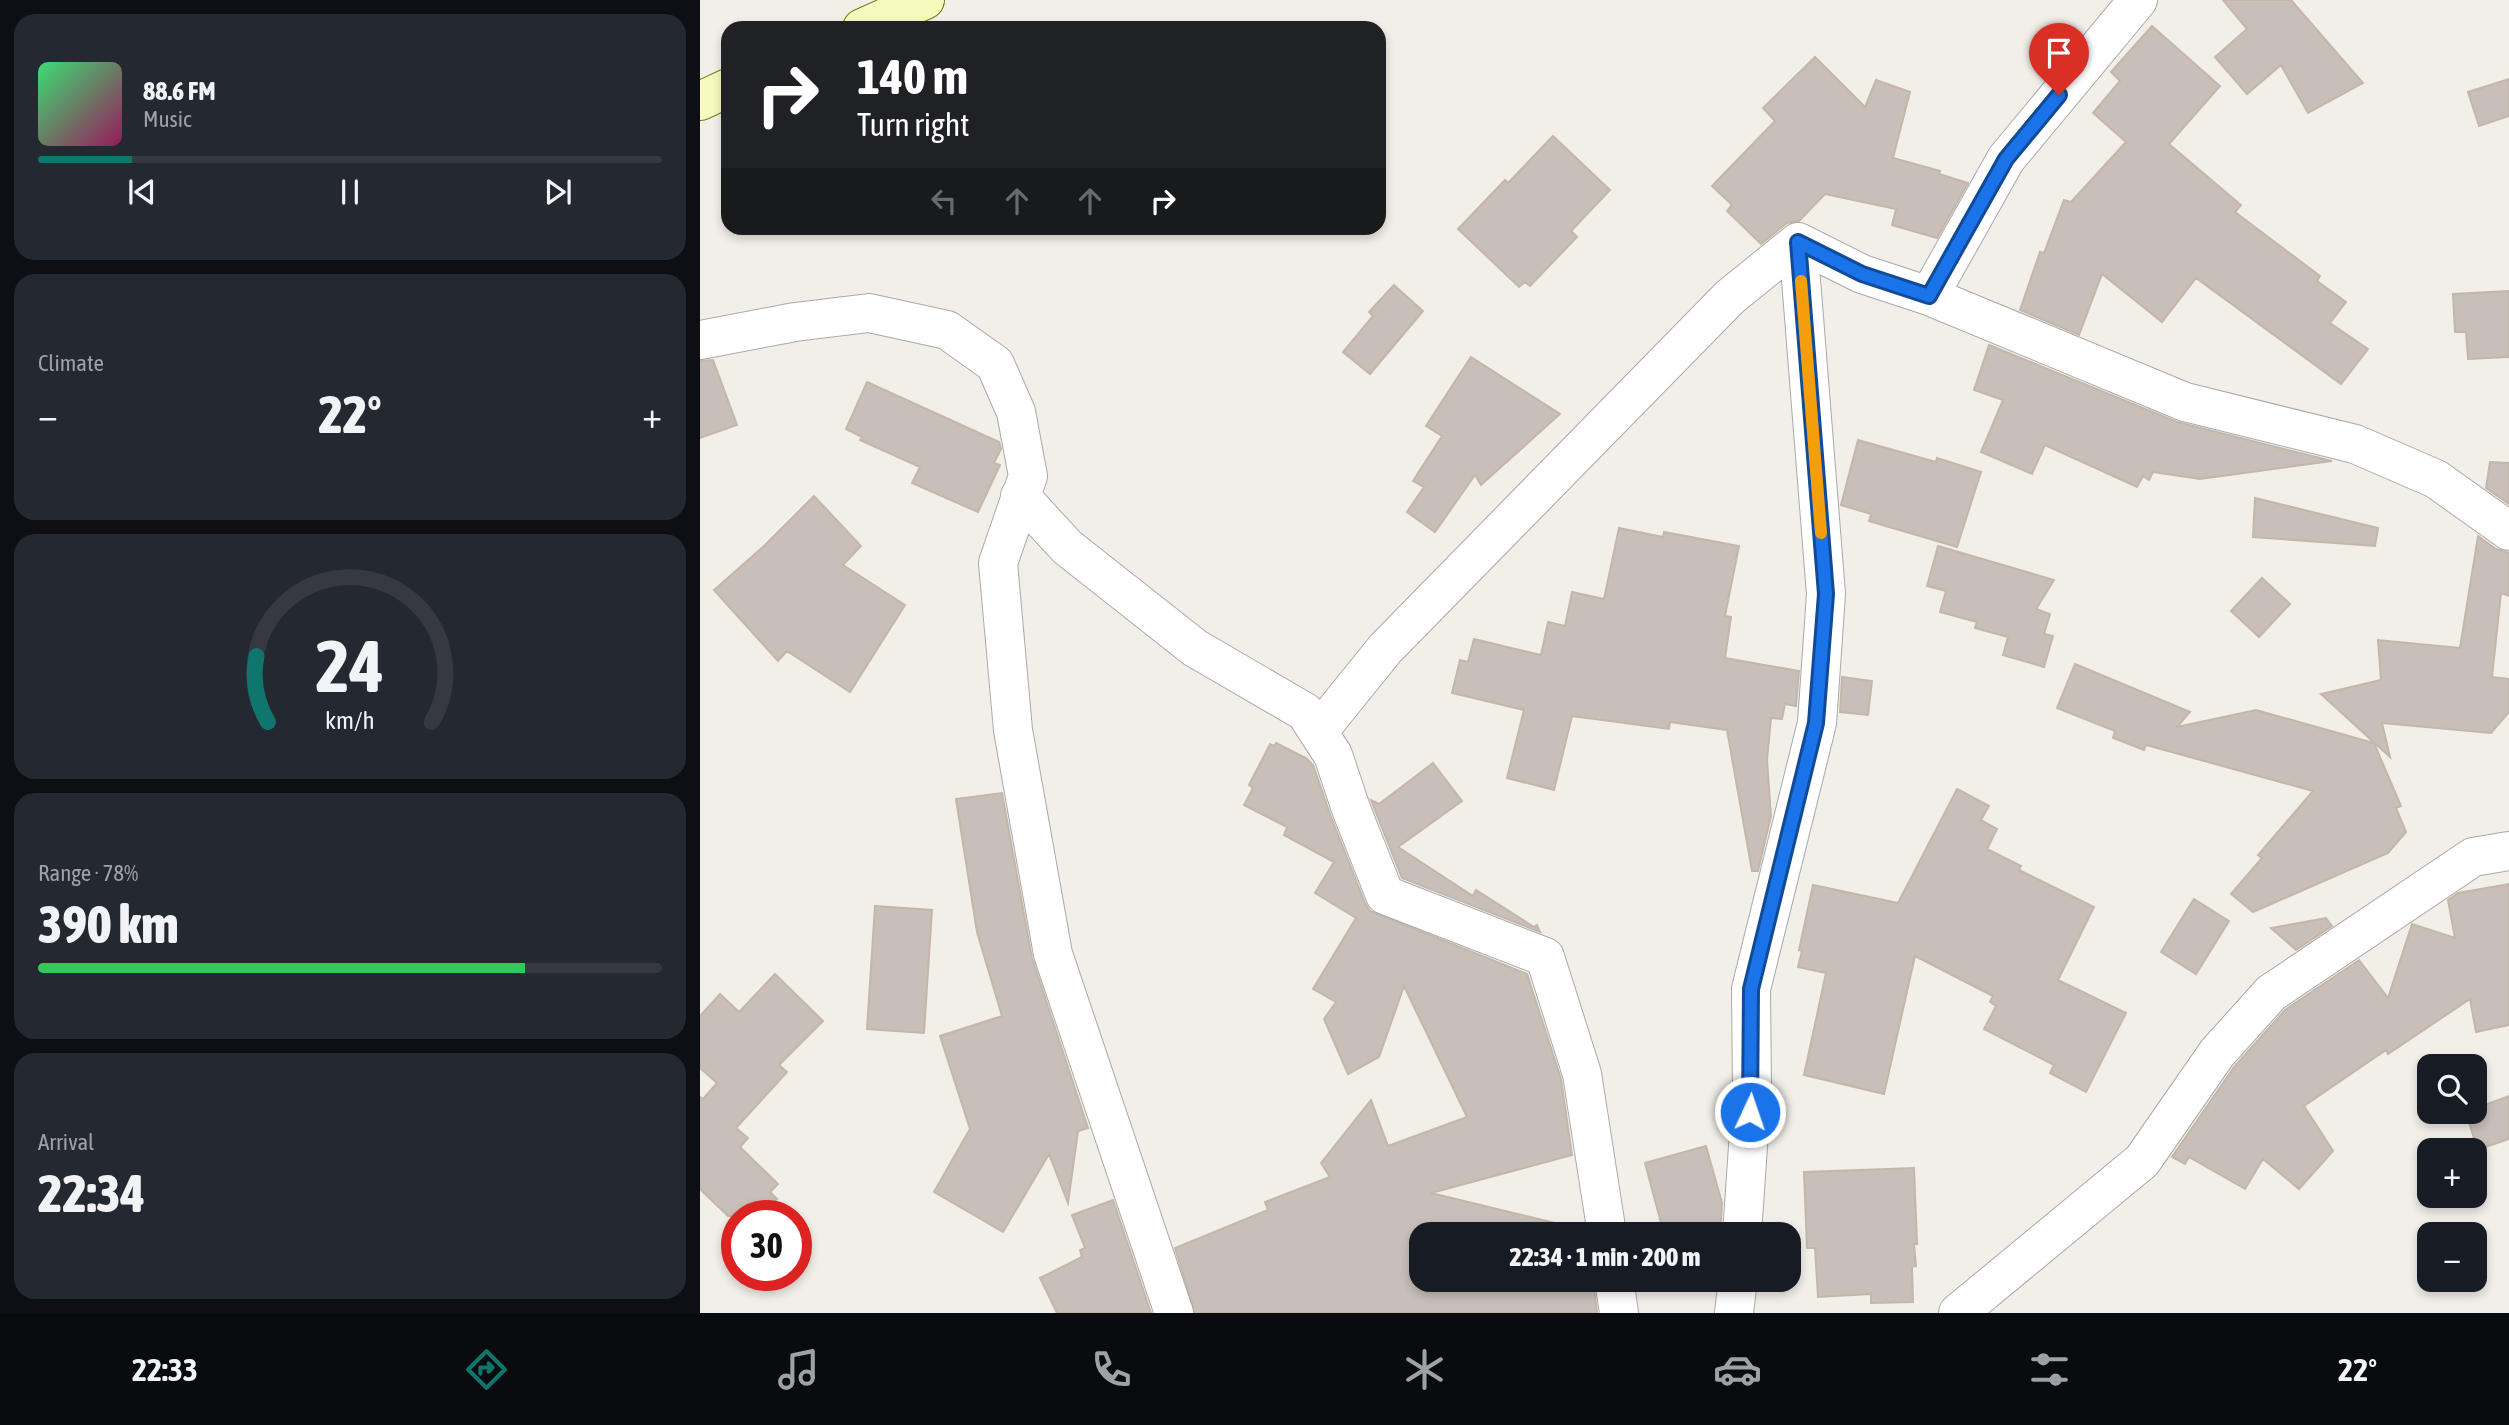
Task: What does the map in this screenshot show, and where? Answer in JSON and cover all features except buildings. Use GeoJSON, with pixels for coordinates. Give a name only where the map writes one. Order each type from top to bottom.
{"type":"FeatureCollection","features":[{"type":"Feature","properties":{"kind":"main road"},"geometry":{"type":"LineString","coordinates":[[878,21],[925,0]]}},
{"type":"Feature","properties":{"kind":"main road"},"geometry":{"type":"LineString","coordinates":[[700,101],[721,91]]}},
{"type":"Feature","properties":{"kind":"street"},"geometry":{"type":"LineString","coordinates":[[1929,296],[2006,159],[2138,0]]}},
{"type":"Feature","properties":{"kind":"street"},"geometry":{"type":"LineString","coordinates":[[1798,242],[1862,274],[1929,296],[2185,402],[2355,444],[2436,479],[2509,531]]}},
{"type":"Feature","properties":{"kind":"street"},"geometry":{"type":"LineString","coordinates":[[1318,732],[1385,649],[1730,297],[1798,242]]}},
{"type":"Feature","properties":{"kind":"street"},"geometry":{"type":"LineString","coordinates":[[1743,1222],[1752,1088],[1751,989],[1816,723],[1826,594],[1798,242]]}},
{"type":"Feature","properties":{"kind":"street"},"geometry":{"type":"LineString","coordinates":[[700,340],[795,322],[869,313],[947,330],[995,364],[1016,412],[1028,476],[998,563],[1013,730],[1053,954],[1174,1313]]}},
{"type":"Feature","properties":{"kind":"street"},"geometry":{"type":"LineString","coordinates":[[1020,496],[1067,547],[1195,648],[1305,712],[1333,755],[1385,895],[1545,957],[1582,1074],[1604,1222]]}},
{"type":"Feature","properties":{"kind":"street"},"geometry":{"type":"LineString","coordinates":[[1958,1313],[2142,1160],[2217,1053],[2271,993],[2473,857],[2509,851]]}},
{"type":"Feature","properties":{"kind":"street"},"geometry":{"type":"LineString","coordinates":[[1616,1292],[1619,1313]]}},
{"type":"Feature","properties":{"kind":"street"},"geometry":{"type":"LineString","coordinates":[[1734,1313],[1736,1292]]}},
{"type":"Feature","properties":{"kind":"slow traffic"},"geometry":{"type":"LineString","coordinates":[[1801,281],[1821,533]]}},
{"type":"Feature","properties":{"kind":"route"},"geometry":{"type":"LineString","coordinates":[[1750,1112],[1751,989],[1816,723],[1826,594],[1798,242],[1862,274],[1929,296],[2006,159],[2059,95]]}}]}
